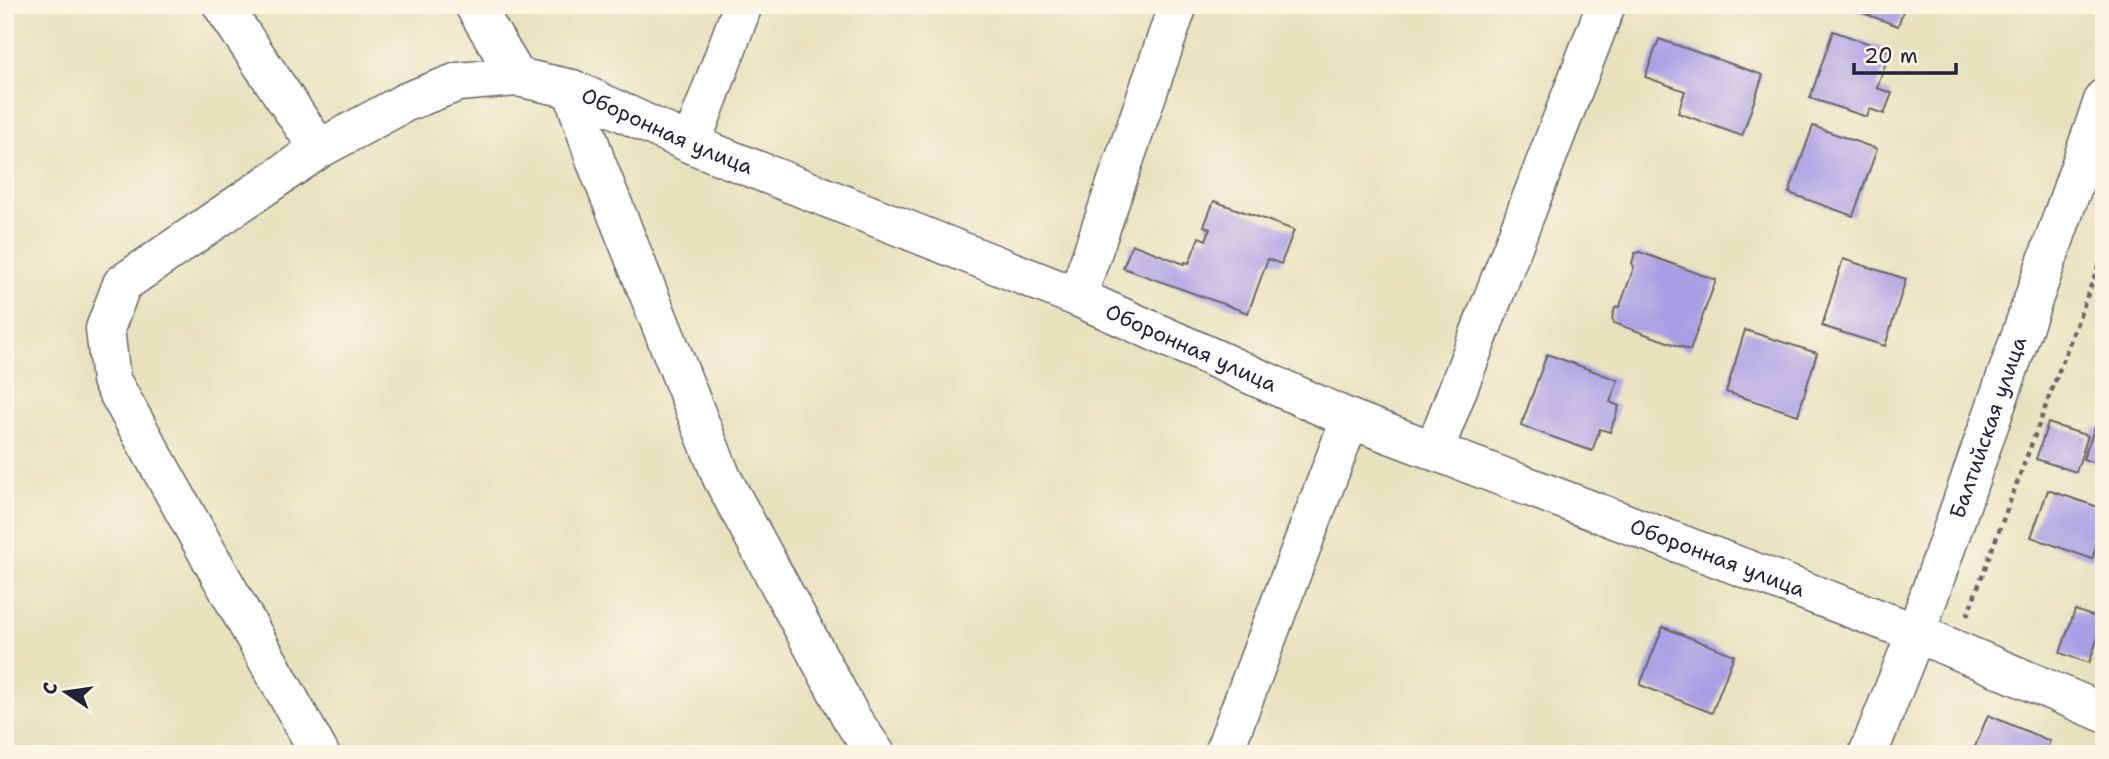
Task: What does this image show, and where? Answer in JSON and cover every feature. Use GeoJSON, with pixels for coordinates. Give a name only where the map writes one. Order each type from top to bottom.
{"type":"FeatureCollection","features":[{"type":"Feature","properties":{"kind":"street"},"geometry":{"type":"LineString","coordinates":[[222,5],[319,149]]}},
{"type":"Feature","properties":{"kind":"street"},"geometry":{"type":"LineString","coordinates":[[474,5],[517,77]]}},
{"type":"Feature","properties":{"kind":"street"},"geometry":{"type":"LineString","coordinates":[[691,144],[743,5]]}},
{"type":"Feature","properties":{"kind":"street"},"geometry":{"type":"LineString","coordinates":[[1077,297],[1178,5]]}},
{"type":"Feature","properties":{"kind":"street"},"geometry":{"type":"LineString","coordinates":[[1434,451],[1606,5]]}},
{"type":"Feature","properties":{"kind":"street","name":"Оборонная улица"},"geometry":{"type":"LineString","coordinates":[[320,754],[111,380],[106,329],[122,284],[319,149],[406,102],[458,82],[517,77],[572,89],[691,144],[1077,297],[1350,419],[1916,633],[2104,713]]}},
{"type":"Feature","properties":{"kind":"street"},"geometry":{"type":"LineString","coordinates":[[572,89],[596,163],[722,478],[852,719],[876,754]]}},
{"type":"Feature","properties":{"kind":"street","name":"Балтийская улица"},"geometry":{"type":"LineString","coordinates":[[1868,754],[1916,633],[2104,98]]}},
{"type":"Feature","properties":{"kind":"street"},"geometry":{"type":"LineString","coordinates":[[1223,754],[1350,419]]}},
{"type":"Feature","properties":{"kind":"path"},"geometry":{"type":"LineString","coordinates":[[1954,650],[2104,251]]}},
{"type":"Feature","properties":{"kind":"building"},"geometry":{"type":"Polygon","coordinates":[[[1841,5],[1905,5],[1898,26],[1841,5]]]}},
{"type":"Feature","properties":{"kind":"building"},"geometry":{"type":"Polygon","coordinates":[[[1833,31],[1890,51],[1877,88],[1892,93],[1884,114],[1870,109],[1867,117],[1810,98],[1833,31]]]}},
{"type":"Feature","properties":{"kind":"building"},"geometry":{"type":"Polygon","coordinates":[[[1659,39],[1763,75],[1742,136],[1678,113],[1685,91],[1645,77],[1659,39]]]}},
{"type":"Feature","properties":{"kind":"building"},"geometry":{"type":"Polygon","coordinates":[[[1813,126],[1877,149],[1853,216],[1789,193],[1813,126]]]}},
{"type":"Feature","properties":{"kind":"building"},"geometry":{"type":"Polygon","coordinates":[[[1214,201],[1294,230],[1281,264],[1268,259],[1248,313],[1123,268],[1132,244],[1184,264],[1189,263],[1199,237],[1206,240],[1210,229],[1204,226],[1214,201]]]}},
{"type":"Feature","properties":{"kind":"building"},"geometry":{"type":"Polygon","coordinates":[[[1640,252],[1716,280],[1690,350],[1614,323],[1612,318],[1615,308],[1620,306],[1634,267],[1632,263],[1635,253],[1640,252]]]}},
{"type":"Feature","properties":{"kind":"building"},"geometry":{"type":"Polygon","coordinates":[[[1843,259],[1906,279],[1885,346],[1822,326],[1843,259]]]}},
{"type":"Feature","properties":{"kind":"building"},"geometry":{"type":"Polygon","coordinates":[[[1745,330],[1817,353],[1798,415],[1726,392],[1745,330]]]}},
{"type":"Feature","properties":{"kind":"building"},"geometry":{"type":"Polygon","coordinates":[[[1547,354],[1618,380],[1610,402],[1619,406],[1610,432],[1600,429],[1592,451],[1521,426],[1547,354]]]}},
{"type":"Feature","properties":{"kind":"building"},"geometry":{"type":"Polygon","coordinates":[[[2048,423],[2088,436],[2076,472],[2036,459],[2048,423]]]}},
{"type":"Feature","properties":{"kind":"building"},"geometry":{"type":"Polygon","coordinates":[[[2095,427],[2104,430],[2104,466],[2083,459],[2095,427]]]}},
{"type":"Feature","properties":{"kind":"building"},"geometry":{"type":"Polygon","coordinates":[[[2048,490],[2104,509],[2104,524],[2092,559],[2031,537],[2048,490]]]}},
{"type":"Feature","properties":{"kind":"building"},"geometry":{"type":"Polygon","coordinates":[[[2075,610],[2104,620],[2089,663],[2060,653],[2075,610]]]}},
{"type":"Feature","properties":{"kind":"building"},"geometry":{"type":"Polygon","coordinates":[[[1663,627],[1734,655],[1712,713],[1640,685],[1663,627]]]}},
{"type":"Feature","properties":{"kind":"building"},"geometry":{"type":"Polygon","coordinates":[[[1988,715],[2050,741],[2045,754],[1972,754],[1988,715]]]}}]}
